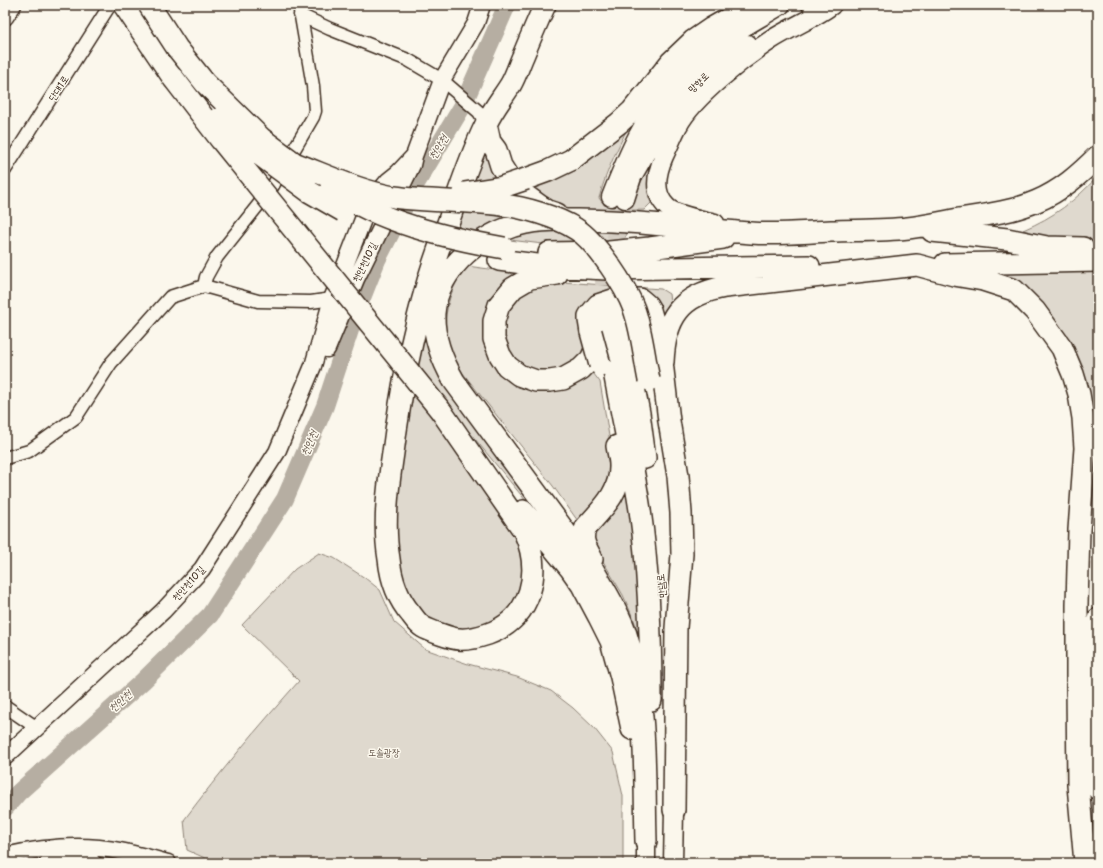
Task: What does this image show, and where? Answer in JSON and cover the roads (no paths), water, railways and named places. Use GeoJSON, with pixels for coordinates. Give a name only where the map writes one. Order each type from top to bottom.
{"type":"FeatureCollection","features":[{"type":"Feature","properties":{"kind":"highway"},"geometry":{"type":"LineString","coordinates":[[124,5],[174,79],[221,140],[570,568],[582,585],[611,641],[622,677],[637,758],[646,841]]}},
{"type":"Feature","properties":{"kind":"highway"},"geometry":{"type":"LineString","coordinates":[[149,5],[177,48],[205,83],[262,140],[290,163],[336,192],[368,209],[433,233],[545,266],[607,269],[1098,261]]}},
{"type":"Feature","properties":{"kind":"highway"},"geometry":{"type":"LineString","coordinates":[[441,411],[524,531],[529,542],[533,558],[534,571],[530,594],[525,605],[505,626],[492,633],[468,639],[457,640],[422,626],[406,608],[400,598],[389,560],[387,531],[389,484],[398,414],[428,281],[462,182],[481,117],[497,104],[512,83],[545,5]]}},
{"type":"Feature","properties":{"kind":"highway"},"geometry":{"type":"LineString","coordinates":[[290,163],[319,172],[382,187],[420,193],[444,194],[487,190],[526,179],[571,160],[607,133],[632,111],[670,62],[693,41],[730,14],[737,8],[738,5]]}},
{"type":"Feature","properties":{"kind":"highway"},"geometry":{"type":"LineString","coordinates":[[712,28],[733,16],[764,5]]}},
{"type":"Feature","properties":{"kind":"highway"},"geometry":{"type":"LineString","coordinates":[[174,79],[241,140],[310,192],[333,206],[412,239],[477,257],[502,254],[609,252],[650,248],[753,233],[907,228],[996,214],[1036,202],[1052,194],[1068,184],[1098,156]]}},
{"type":"Feature","properties":{"kind":"highway"},"geometry":{"type":"LineString","coordinates":[[497,104],[495,129],[496,150],[501,166],[510,180],[518,190],[548,211],[583,220]]}},
{"type":"Feature","properties":{"kind":"highway"},"geometry":{"type":"LineString","coordinates":[[481,117],[490,142],[496,150]]}},
{"type":"Feature","properties":{"kind":"highway"},"geometry":{"type":"LineString","coordinates":[[319,172],[366,191],[379,194],[427,201],[492,204],[525,208],[576,229],[587,239],[609,265],[629,295],[640,329],[649,380],[662,458],[672,544],[676,628],[674,810]]}},
{"type":"Feature","properties":{"kind":"highway"},"geometry":{"type":"LineString","coordinates":[[612,602],[581,553],[454,382],[444,364],[436,340],[434,313],[436,300],[443,284],[456,264],[470,249],[499,232],[524,223],[549,220],[608,220],[753,233]]}},
{"type":"Feature","properties":{"kind":"highway"},"geometry":{"type":"LineString","coordinates":[[907,228],[1007,239],[1047,247],[1098,248]]}},
{"type":"Feature","properties":{"kind":"highway"},"geometry":{"type":"LineString","coordinates":[[662,362],[665,340],[678,310],[698,295],[710,290],[725,287],[917,265],[954,275],[983,280],[1014,290],[1036,311],[1062,348],[1073,374],[1083,418],[1085,448],[1079,538],[1077,679],[1078,785],[1084,863]]}},
{"type":"Feature","properties":{"kind":"highway"},"geometry":{"type":"LineString","coordinates":[[607,269],[551,274],[530,278],[513,288],[499,305],[494,321],[494,339],[500,355],[508,366],[519,375],[536,381],[550,382],[563,379],[581,369],[590,360],[601,340],[613,312]]}},
{"type":"Feature","properties":{"kind":"highway"},"geometry":{"type":"LineString","coordinates":[[646,841],[643,722],[641,696],[635,664],[625,630],[583,537],[586,527],[613,495],[619,481],[620,464],[607,393],[589,320],[589,316],[598,305],[613,300],[640,299],[650,310],[657,332],[678,476],[681,513],[682,554],[676,628]]}},
{"type":"Feature","properties":{"kind":"highway","name":"만남로"},"geometry":{"type":"LineString","coordinates":[[613,312],[639,413],[655,531],[663,605],[666,719],[674,810]]}},
{"type":"Feature","properties":{"kind":"highway","name":"만남로"},"geometry":{"type":"LineString","coordinates":[[613,312],[613,366],[632,460],[640,511],[651,626],[652,704],[646,841]]}},
{"type":"Feature","properties":{"kind":"highway"},"geometry":{"type":"LineString","coordinates":[[1098,619],[1092,700],[1098,789]]}},
{"type":"Feature","properties":{"kind":"main road","name":"망향로"},"geometry":{"type":"LineString","coordinates":[[781,5],[727,37],[688,65],[661,96],[642,126],[632,146],[618,198],[632,178],[664,121],[690,87],[721,61],[812,5]]}},
{"type":"Feature","properties":{"kind":"main road"},"geometry":{"type":"LineString","coordinates":[[753,233],[680,214],[667,208],[661,200],[658,191],[657,180],[660,166],[678,125],[692,106],[737,66],[772,40],[832,5]]}},
{"type":"Feature","properties":{"kind":"main road","name":"만남로"},"geometry":{"type":"LineString","coordinates":[[672,863],[674,810]]}},
{"type":"Feature","properties":{"kind":"main road","name":"만남로"},"geometry":{"type":"LineString","coordinates":[[646,841],[646,863]]}},
{"type":"Feature","properties":{"kind":"street"},"geometry":{"type":"LineString","coordinates":[[5,17],[13,5]]}},
{"type":"Feature","properties":{"kind":"street","name":"단대1로"},"geometry":{"type":"LineString","coordinates":[[5,170],[110,5]]}},
{"type":"Feature","properties":{"kind":"street","name":"천안천10길"},"geometry":{"type":"LineString","coordinates":[[313,366],[327,350],[356,279],[412,165],[414,156],[445,83],[476,23],[482,5]]}},
{"type":"Feature","properties":{"kind":"street"},"geometry":{"type":"LineString","coordinates":[[738,31],[761,12],[764,5]]}},
{"type":"Feature","properties":{"kind":"street"},"geometry":{"type":"LineString","coordinates":[[204,286],[206,277],[217,257],[290,163],[315,111],[313,86],[300,10]]}},
{"type":"Feature","properties":{"kind":"street"},"geometry":{"type":"LineString","coordinates":[[300,10],[330,29],[408,60],[445,83],[481,117]]}},
{"type":"Feature","properties":{"kind":"street","name":"천안천10길"},"geometry":{"type":"LineString","coordinates":[[5,757],[163,611],[202,569],[277,452],[313,366],[332,299],[370,204],[388,180],[398,173],[414,156]]}},
{"type":"Feature","properties":{"kind":"street"},"geometry":{"type":"LineString","coordinates":[[5,458],[29,451],[76,417],[111,363],[170,297],[204,286],[258,301],[311,302],[332,299]]}},
{"type":"Feature","properties":{"kind":"street"},"geometry":{"type":"LineString","coordinates":[[5,706],[37,728]]}},
{"type":"Feature","properties":{"kind":"street"},"geometry":{"type":"LineString","coordinates":[[12,854],[59,848],[99,848],[144,856],[168,863]]}},
{"type":"Feature","properties":{"kind":"street"},"geometry":{"type":"LineString","coordinates":[[48,863],[93,863]]}},
{"type":"Feature","properties":{"kind":"waterway","name":"천안천"},"geometry":{"type":"LineString","coordinates":[[5,808],[18,793],[143,681],[210,615],[285,499],[325,406],[354,318],[377,260],[417,182],[462,107],[507,5]]}},
{"type":"Feature","properties":{"kind":"tunnel"},"geometry":{"type":"LineString","coordinates":[[606,312],[604,241],[611,197]]}},
{"type":"Feature","properties":{"kind":"tunnel"},"geometry":{"type":"LineString","coordinates":[[615,265],[616,237],[625,199]]}},
{"type":"Feature","properties":{"kind":"park label","name":"도솔광장"},"geometry":{"type":"Point","coordinates":[384,752]}}]}
